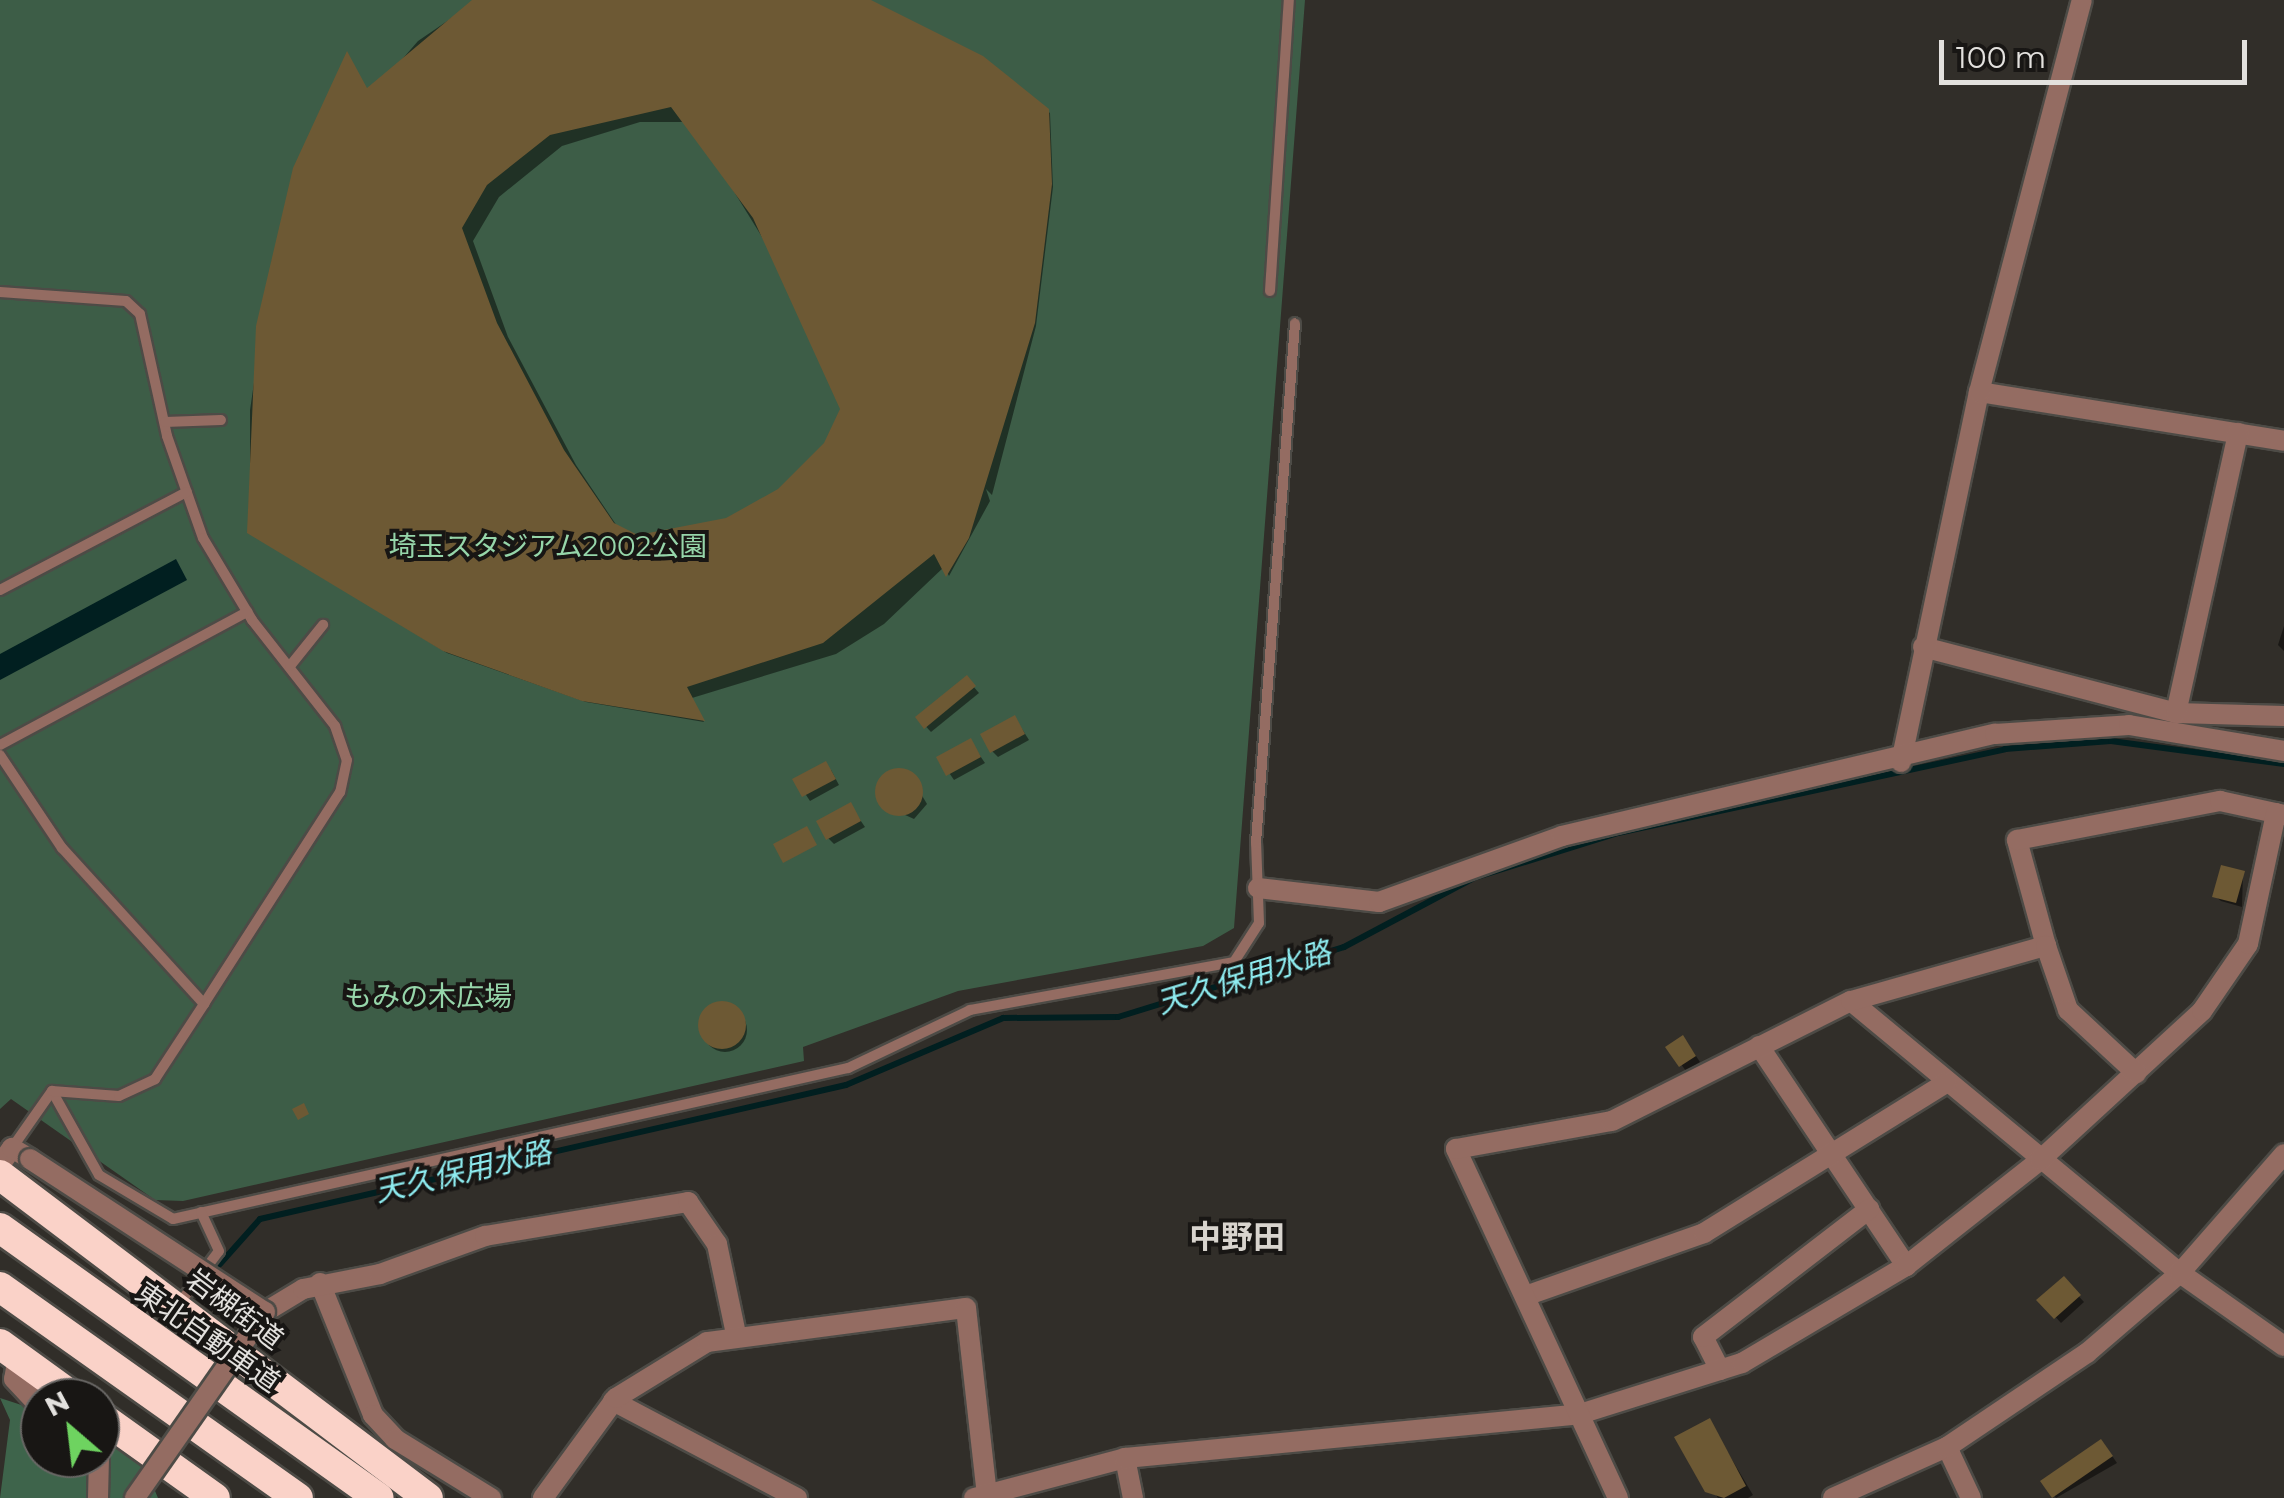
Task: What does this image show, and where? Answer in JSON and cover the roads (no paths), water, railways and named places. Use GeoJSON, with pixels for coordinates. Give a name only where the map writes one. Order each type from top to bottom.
{"type":"FeatureCollection","features":[{"type":"Feature","properties":{"kind":"highway","name":"岩槻街道"},"geometry":{"type":"LineString","coordinates":[[11,1162],[178,1305],[382,1446],[428,1498]]}},
{"type":"Feature","properties":{"kind":"highway","name":"東北自動車道"},"geometry":{"type":"LineString","coordinates":[[0,1228],[378,1498]]}},
{"type":"Feature","properties":{"kind":"highway"},"geometry":{"type":"LineString","coordinates":[[0,1286],[298,1498]]}},
{"type":"Feature","properties":{"kind":"highway"},"geometry":{"type":"LineString","coordinates":[[9,1350],[48,1378]]}},
{"type":"Feature","properties":{"kind":"highway"},"geometry":{"type":"LineString","coordinates":[[120,1430],[215,1498]]}},
{"type":"Feature","properties":{"kind":"street"},"geometry":{"type":"LineString","coordinates":[[1901,762],[1979,392],[2082,0]]}},
{"type":"Feature","properties":{"kind":"street"},"geometry":{"type":"LineString","coordinates":[[1979,392],[2284,441]]}},
{"type":"Feature","properties":{"kind":"street"},"geometry":{"type":"LineString","coordinates":[[2176,713],[2238,433]]}},
{"type":"Feature","properties":{"kind":"street"},"geometry":{"type":"LineString","coordinates":[[1923,646],[2176,713],[2284,716]]}},
{"type":"Feature","properties":{"kind":"street"},"geometry":{"type":"LineString","coordinates":[[1258,888],[1379,902],[1562,836],[1901,762],[1995,734],[2128,725],[2284,751]]}},
{"type":"Feature","properties":{"kind":"street"},"geometry":{"type":"LineString","coordinates":[[543,1498],[612,1401],[668,1363],[736,1334],[966,1308],[981,1497],[1125,1458],[1580,1414],[1720,1370],[1906,1266],[2040,1160],[2136,1073],[2228,982],[2248,944],[2280,814],[2220,801],[2017,840],[2068,1010],[2136,1073]]}},
{"type":"Feature","properties":{"kind":"street"},"geometry":{"type":"LineString","coordinates":[[1618,1498],[1528,1295],[1456,1149],[1612,1121],[1850,1001],[2046,946]]}},
{"type":"Feature","properties":{"kind":"street"},"geometry":{"type":"LineString","coordinates":[[1850,1001],[2180,1273],[2284,1346]]}},
{"type":"Feature","properties":{"kind":"street"},"geometry":{"type":"LineString","coordinates":[[1759,1046],[1824,1154],[1869,1210],[1906,1266]]}},
{"type":"Feature","properties":{"kind":"street"},"geometry":{"type":"LineString","coordinates":[[1528,1295],[1704,1233],[1824,1154],[1946,1084]]}},
{"type":"Feature","properties":{"kind":"street"},"geometry":{"type":"LineString","coordinates":[[1833,1498],[1947,1447],[2087,1353],[2180,1273],[2284,1154]]}},
{"type":"Feature","properties":{"kind":"street"},"geometry":{"type":"LineString","coordinates":[[11,1162],[266,1312]]}},
{"type":"Feature","properties":{"kind":"street"},"geometry":{"type":"LineString","coordinates":[[134,1498],[266,1312],[320,1283],[380,1274],[513,1229],[688,1202],[716,1244],[736,1334]]}},
{"type":"Feature","properties":{"kind":"street"},"geometry":{"type":"LineString","coordinates":[[1720,1370],[1704,1337],[1869,1210]]}},
{"type":"Feature","properties":{"kind":"street"},"geometry":{"type":"LineString","coordinates":[[320,1283],[382,1446],[491,1498]]}},
{"type":"Feature","properties":{"kind":"street"},"geometry":{"type":"LineString","coordinates":[[9,1350],[14,1380],[20,1386]]}},
{"type":"Feature","properties":{"kind":"street"},"geometry":{"type":"LineString","coordinates":[[612,1401],[797,1498]]}},
{"type":"Feature","properties":{"kind":"street"},"geometry":{"type":"LineString","coordinates":[[1947,1447],[1971,1498]]}},
{"type":"Feature","properties":{"kind":"street"},"geometry":{"type":"LineString","coordinates":[[1125,1458],[1133,1498]]}},
{"type":"Feature","properties":{"kind":"lane"},"geometry":{"type":"LineString","coordinates":[[1270,291],[1288,0]]}},
{"type":"Feature","properties":{"kind":"lane"},"geometry":{"type":"LineString","coordinates":[[0,292],[126,301],[158,370],[165,422],[187,492],[247,612],[336,726],[347,760],[340,792],[155,1080],[119,1096],[52,1091]]}},
{"type":"Feature","properties":{"kind":"lane"},"geometry":{"type":"LineString","coordinates":[[52,1091],[98,1176],[172,1218],[848,1068],[970,1010],[1234,962],[1254,942],[1296,324]]}},
{"type":"Feature","properties":{"kind":"lane"},"geometry":{"type":"LineString","coordinates":[[165,422],[222,420]]}},
{"type":"Feature","properties":{"kind":"lane"},"geometry":{"type":"LineString","coordinates":[[0,590],[187,492]]}},
{"type":"Feature","properties":{"kind":"lane"},"geometry":{"type":"LineString","coordinates":[[0,745],[247,612]]}},
{"type":"Feature","properties":{"kind":"lane"},"geometry":{"type":"LineString","coordinates":[[290,666],[323,625]]}},
{"type":"Feature","properties":{"kind":"lane"},"geometry":{"type":"LineString","coordinates":[[0,755],[62,848],[204,1004]]}},
{"type":"Feature","properties":{"kind":"lane"},"geometry":{"type":"LineString","coordinates":[[11,1162],[52,1091]]}},
{"type":"Feature","properties":{"kind":"lane"},"geometry":{"type":"LineString","coordinates":[[178,1305],[220,1251],[201,1212]]}},
{"type":"Feature","properties":{"kind":"water"},"geometry":{"type":"Polygon","coordinates":[[[176,559],[187,580],[0,680],[0,654],[176,559]]]}},
{"type":"Feature","properties":{"kind":"waterway","name":"天久保用水路"},"geometry":{"type":"LineString","coordinates":[[220,1264],[260,1219],[846,1085],[1003,1018],[1118,1017],[1344,947],[1474,878],[1618,833],[2005,749],[2111,741],[2284,764]]}},
{"type":"Feature","properties":{"kind":"district","name":"中野田"},"geometry":{"type":"Point","coordinates":[1237,1237]}},
{"type":"Feature","properties":{"kind":"park label","name":"埼玉スタジアム2002公園"},"geometry":{"type":"Point","coordinates":[548,546]}},
{"type":"Feature","properties":{"kind":"park label","name":"もみの木広場"},"geometry":{"type":"Point","coordinates":[428,996]}}]}
